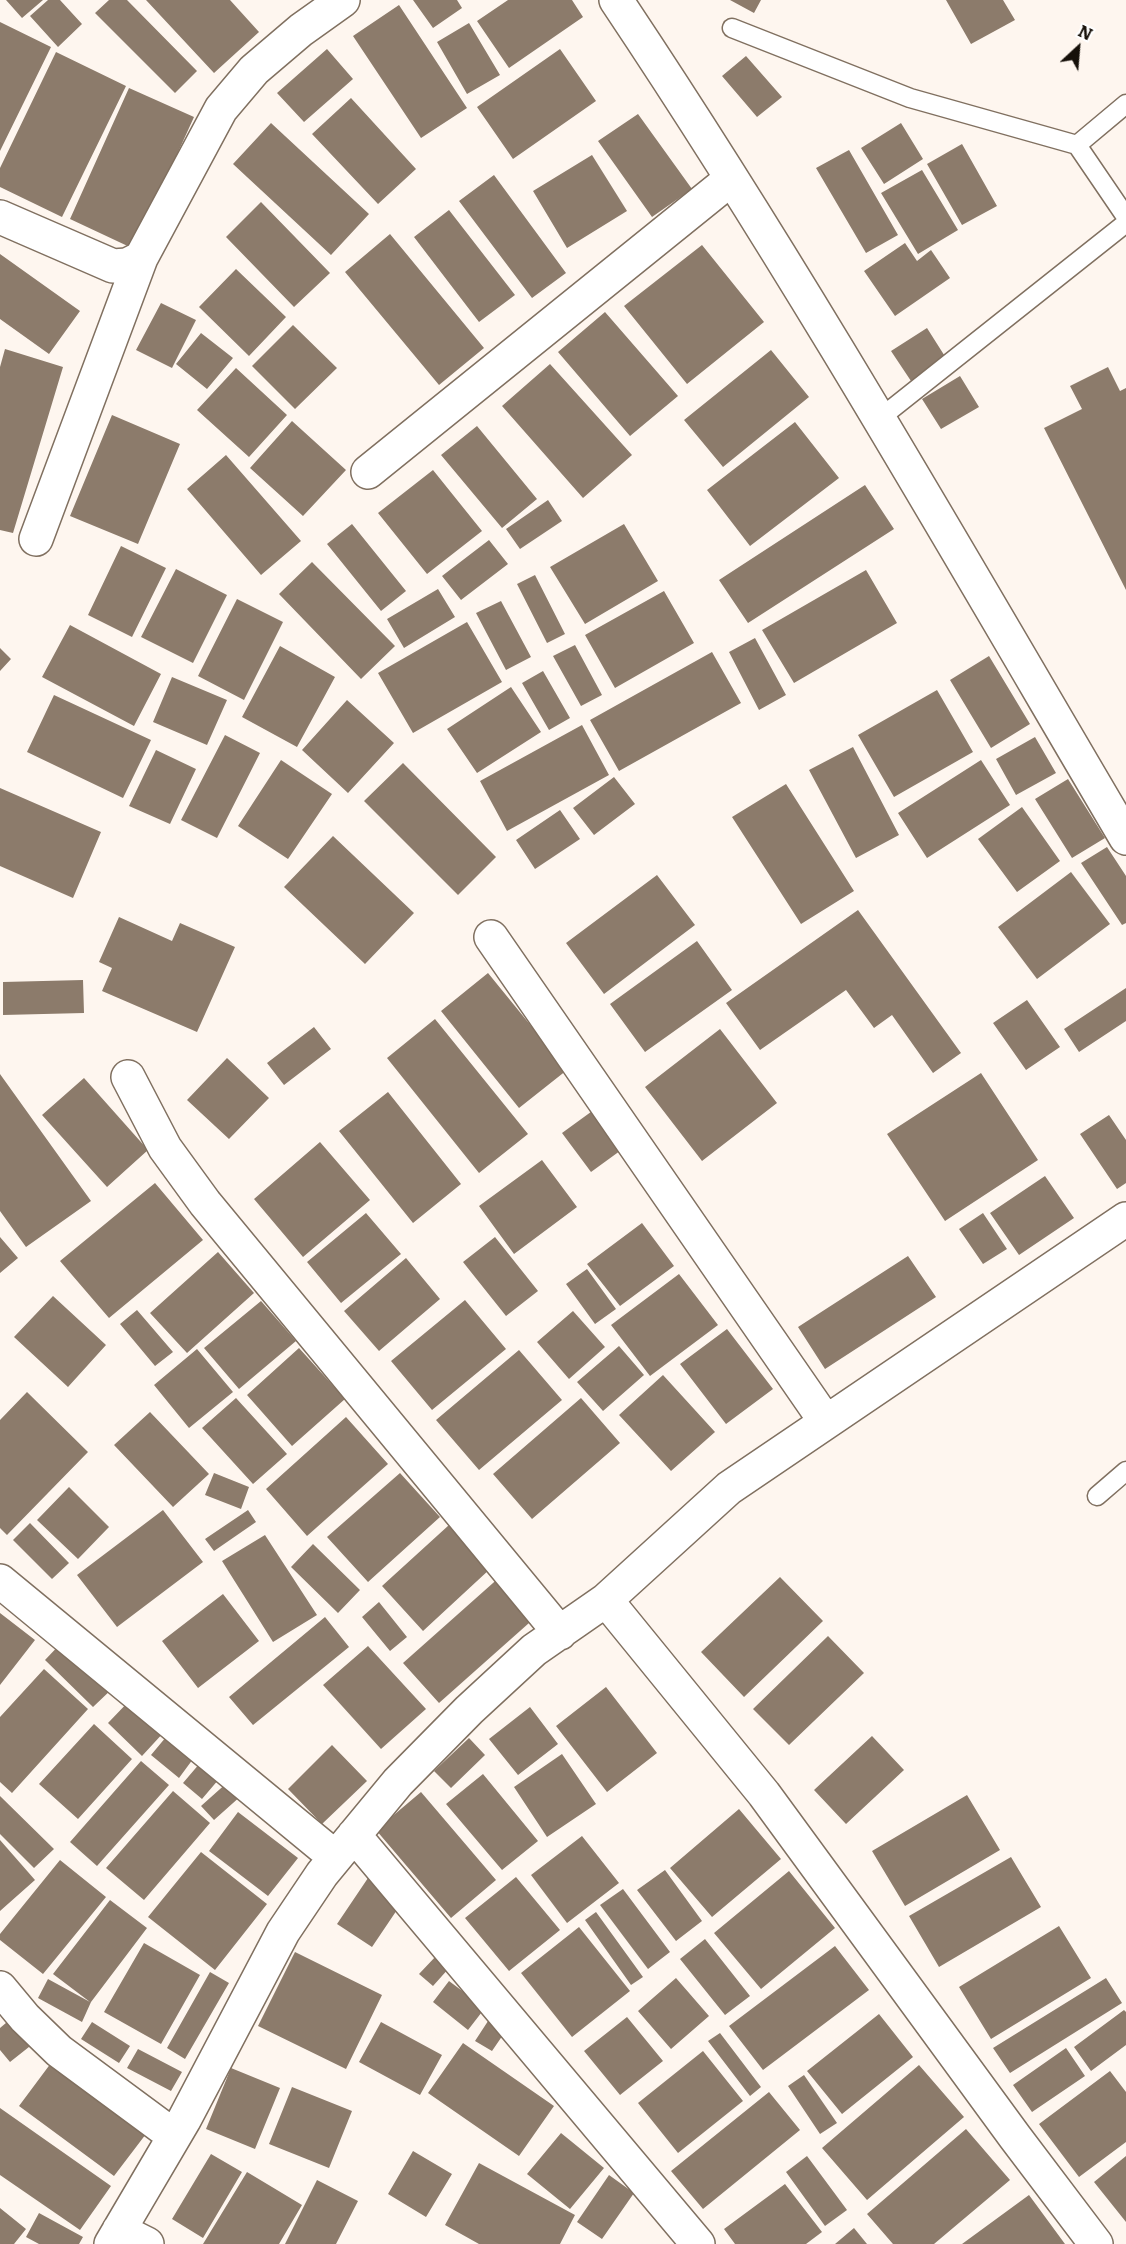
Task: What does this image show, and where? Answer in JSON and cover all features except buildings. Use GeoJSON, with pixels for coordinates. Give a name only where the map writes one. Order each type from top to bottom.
{"type":"FeatureCollection","features":[{"type":"Feature","properties":{"kind":"street"},"geometry":{"type":"LineString","coordinates":[[36,539],[141,258],[221,109],[254,70],[343,0]]}},
{"type":"Feature","properties":{"kind":"street"},"geometry":{"type":"LineString","coordinates":[[616,0],[731,179],[879,419],[1123,827]]}},
{"type":"Feature","properties":{"kind":"street"},"geometry":{"type":"LineString","coordinates":[[368,472],[731,179]]}},
{"type":"Feature","properties":{"kind":"street"},"geometry":{"type":"LineString","coordinates":[[0,217],[113,266],[128,265],[141,258]]}},
{"type":"Feature","properties":{"kind":"street"},"geometry":{"type":"LineString","coordinates":[[491,937],[826,1422]]}},
{"type":"Feature","properties":{"kind":"street"},"geometry":{"type":"LineString","coordinates":[[128,1077],[165,1149],[205,1203],[560,1633]]}},
{"type":"Feature","properties":{"kind":"street"},"geometry":{"type":"LineString","coordinates":[[126,2239],[174,2136],[283,1932],[321,1874],[398,1782],[469,1710],[534,1650],[606,1600],[729,1488],[1126,1219]]}},
{"type":"Feature","properties":{"kind":"street"},"geometry":{"type":"LineString","coordinates":[[0,1581],[345,1846],[698,2244]]}},
{"type":"Feature","properties":{"kind":"street"},"geometry":{"type":"LineString","coordinates":[[606,1600],[764,1794],[1096,2244]]}},
{"type":"Feature","properties":{"kind":"street"},"geometry":{"type":"LineString","coordinates":[[0,1988],[25,2018],[59,2051],[174,2136]]}},
{"type":"Feature","properties":{"kind":"lane"},"geometry":{"type":"LineString","coordinates":[[732,28],[910,98],[1077,145],[1126,218]]}},
{"type":"Feature","properties":{"kind":"lane"},"geometry":{"type":"LineString","coordinates":[[1077,145],[1126,104]]}},
{"type":"Feature","properties":{"kind":"lane"},"geometry":{"type":"LineString","coordinates":[[879,419],[1126,223]]}},
{"type":"Feature","properties":{"kind":"lane"},"geometry":{"type":"LineString","coordinates":[[1097,1496],[1126,1471]]}}]}
